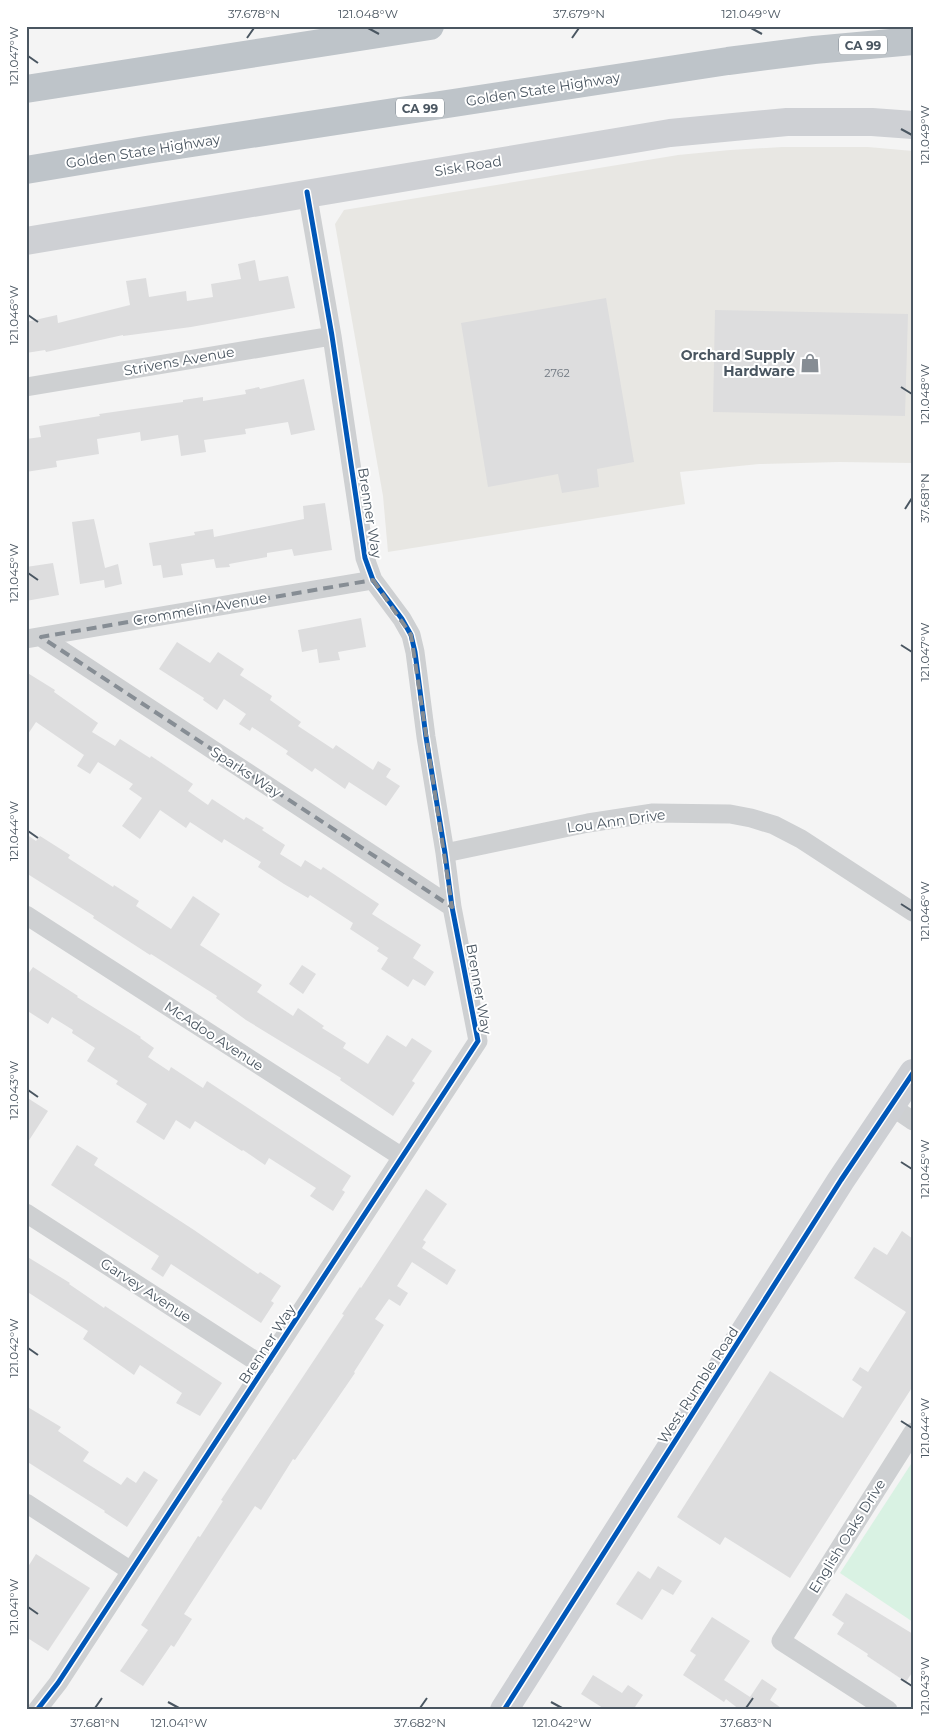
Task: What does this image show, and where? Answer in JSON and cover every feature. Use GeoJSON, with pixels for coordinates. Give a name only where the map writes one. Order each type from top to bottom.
{"type":"FeatureCollection","features":[{"type":"Feature","properties":{"kind":"highway"},"geometry":{"type":"LineString","coordinates":[[26,89],[430,26]]}},
{"type":"Feature","properties":{"kind":"highway","name":"Golden State Highway"},"geometry":{"type":"LineString","coordinates":[[26,170],[700,66],[814,50],[913,41]]}},
{"type":"Feature","properties":{"kind":"highway"},"geometry":{"type":"LineString","coordinates":[[814,50],[913,50]]}},
{"type":"Feature","properties":{"kind":"main road","name":"Sisk Road"},"geometry":{"type":"LineString","coordinates":[[26,240],[307,192],[707,128],[787,122],[913,124]]}},
{"type":"Feature","properties":{"kind":"main road","name":"West Rumble Road"},"geometry":{"type":"LineString","coordinates":[[504,1710],[841,1180],[913,1073]]}},
{"type":"Feature","properties":{"kind":"street","name":"Brenner Way"},"geometry":{"type":"LineString","coordinates":[[38,1710],[58,1683],[478,1041],[452,907],[446,853],[426,737],[415,652],[411,635],[402,619],[373,580],[365,558],[332,336],[307,192]]}},
{"type":"Feature","properties":{"kind":"street","name":"Strivens Avenue"},"geometry":{"type":"LineString","coordinates":[[26,387],[332,336]]}},
{"type":"Feature","properties":{"kind":"street","name":"Crommelin Avenue"},"geometry":{"type":"LineString","coordinates":[[33,638],[373,580]]}},
{"type":"Feature","properties":{"kind":"street","name":"Sparks Way"},"geometry":{"type":"LineString","coordinates":[[33,638],[452,907]]}},
{"type":"Feature","properties":{"kind":"street","name":"Lou Ann Drive"},"geometry":{"type":"LineString","coordinates":[[446,853],[588,823],[653,813],[730,814],[774,825],[802,839],[913,912]]}},
{"type":"Feature","properties":{"kind":"street","name":"McAdoo Avenue"},"geometry":{"type":"LineString","coordinates":[[26,915],[402,1157]]}},
{"type":"Feature","properties":{"kind":"street"},"geometry":{"type":"LineString","coordinates":[[891,1106],[913,1121]]}},
{"type":"Feature","properties":{"kind":"street","name":"Garvey Avenue"},"geometry":{"type":"LineString","coordinates":[[26,1213],[265,1367]]}},
{"type":"Feature","properties":{"kind":"street","name":"English Oaks Drive"},"geometry":{"type":"LineString","coordinates":[[888,1710],[781,1641],[913,1432]]}},
{"type":"Feature","properties":{"kind":"street"},"geometry":{"type":"LineString","coordinates":[[26,1503],[131,1571]]}},
{"type":"Feature","properties":{"kind":"highlighted area"},"geometry":{"type":"Polygon","coordinates":[[[373,580],[411,635],[452,907],[41,637],[373,580]]]}},
{"type":"Feature","properties":{"kind":"shaded area"},"geometry":{"type":"Polygon","coordinates":[[[782,147],[868,147],[913,151],[913,463],[759,464],[680,472],[685,504],[388,552],[383,496],[335,224],[344,210],[678,155],[782,147]]]}},
{"type":"Feature","properties":{"kind":"green space"},"geometry":{"type":"Polygon","coordinates":[[[913,1461],[913,1622],[840,1573],[913,1461]]]}},
{"type":"Feature","properties":{"kind":"building"},"geometry":{"type":"Polygon","coordinates":[[[255,260],[259,281],[288,276],[295,308],[191,327],[123,335],[46,352],[45,350],[26,353],[26,322],[57,315],[58,323],[130,305],[126,281],[146,278],[149,297],[186,291],[187,301],[213,297],[211,284],[241,279],[238,264],[255,260]]]}},
{"type":"Feature","properties":{"kind":"building"},"geometry":{"type":"Polygon","coordinates":[[[606,298],[634,462],[597,469],[599,487],[562,493],[558,474],[488,487],[461,323],[606,298]]]}},
{"type":"Feature","properties":{"kind":"building","name":"Orchard Supply Hardware"},"geometry":{"type":"Polygon","coordinates":[[[715,310],[908,314],[905,416],[713,412],[715,310]]]}},
{"type":"Feature","properties":{"kind":"building"},"geometry":{"type":"Polygon","coordinates":[[[304,379],[315,430],[291,435],[288,422],[245,429],[246,434],[204,440],[206,452],[181,456],[178,435],[141,441],[140,432],[97,439],[99,454],[56,461],[57,467],[26,472],[26,439],[41,437],[39,426],[100,416],[99,414],[183,402],[183,400],[203,397],[203,401],[246,394],[245,390],[259,387],[260,389],[304,379]]]}},
{"type":"Feature","properties":{"kind":"building"},"geometry":{"type":"Polygon","coordinates":[[[325,503],[332,550],[294,556],[292,549],[267,553],[267,557],[229,564],[230,567],[216,568],[214,559],[181,564],[183,575],[163,578],[161,565],[153,566],[149,543],[195,535],[194,532],[213,529],[214,537],[304,519],[303,506],[325,503]]]}},
{"type":"Feature","properties":{"kind":"building"},"geometry":{"type":"Polygon","coordinates":[[[94,519],[105,568],[118,564],[122,584],[105,588],[104,580],[80,584],[72,522],[94,519]]]}},
{"type":"Feature","properties":{"kind":"building"},"geometry":{"type":"Polygon","coordinates":[[[53,563],[59,595],[26,601],[26,567],[53,563]]]}},
{"type":"Feature","properties":{"kind":"building"},"geometry":{"type":"Polygon","coordinates":[[[361,618],[366,647],[338,652],[340,660],[319,663],[317,649],[302,652],[298,630],[361,618]]]}},
{"type":"Feature","properties":{"kind":"building"},"geometry":{"type":"Polygon","coordinates":[[[177,642],[210,663],[218,652],[244,669],[240,675],[272,696],[270,700],[301,722],[298,726],[333,749],[336,745],[373,770],[378,761],[391,769],[386,777],[400,786],[386,806],[349,782],[345,789],[315,768],[312,772],[286,754],[288,751],[252,727],[250,731],[239,724],[246,714],[224,699],[217,710],[203,700],[204,698],[159,669],[177,642]]]}},
{"type":"Feature","properties":{"kind":"building"},"geometry":{"type":"Polygon","coordinates":[[[26,672],[55,690],[54,692],[98,723],[92,732],[115,746],[120,739],[150,758],[151,756],[193,784],[188,791],[208,805],[212,799],[244,820],[246,817],[264,828],[262,830],[285,845],[280,854],[301,867],[305,860],[321,870],[323,867],[379,904],[372,914],[421,945],[413,958],[434,972],[425,986],[413,979],[408,987],[381,969],[388,958],[377,951],[379,948],[350,929],[353,923],[310,895],[308,898],[284,884],[258,867],[261,862],[224,839],[222,843],[190,822],[186,828],[160,810],[140,839],[122,826],[142,798],[129,789],[133,784],[98,762],[90,774],[77,766],[84,755],[36,722],[26,737],[26,672]]]}},
{"type":"Feature","properties":{"kind":"building"},"geometry":{"type":"Polygon","coordinates":[[[26,834],[36,841],[40,836],[70,855],[68,858],[139,901],[136,906],[171,929],[193,896],[220,914],[200,945],[262,985],[257,992],[293,1016],[298,1008],[324,1026],[322,1028],[346,1043],[343,1048],[368,1064],[387,1035],[406,1047],[412,1038],[432,1051],[412,1081],[415,1083],[393,1116],[340,1080],[341,1078],[246,1020],[216,998],[217,996],[150,955],[93,918],[94,916],[26,873],[26,834]]]}},
{"type":"Feature","properties":{"kind":"building"},"geometry":{"type":"Polygon","coordinates":[[[302,965],[316,974],[303,994],[289,984],[302,965]]]}},
{"type":"Feature","properties":{"kind":"building"},"geometry":{"type":"Polygon","coordinates":[[[33,967],[141,1037],[154,1048],[148,1057],[169,1071],[171,1067],[203,1088],[207,1081],[351,1176],[342,1190],[345,1192],[333,1211],[310,1196],[316,1188],[269,1158],[265,1165],[195,1121],[190,1129],[176,1120],[164,1140],[136,1122],[147,1104],[116,1084],[118,1081],[87,1061],[95,1048],[72,1033],[73,1030],[52,1017],[48,1024],[26,1010],[26,977],[33,967]]]}},
{"type":"Feature","properties":{"kind":"building"},"geometry":{"type":"Polygon","coordinates":[[[26,1097],[48,1111],[26,1145],[26,1097]]]}},
{"type":"Feature","properties":{"kind":"building"},"geometry":{"type":"Polygon","coordinates":[[[77,1145],[98,1158],[94,1165],[258,1274],[260,1272],[281,1286],[271,1301],[274,1303],[261,1323],[171,1264],[163,1277],[151,1269],[159,1256],[51,1185],[77,1145]]]}},
{"type":"Feature","properties":{"kind":"building"},"geometry":{"type":"Polygon","coordinates":[[[426,1189],[447,1204],[423,1240],[426,1242],[422,1248],[456,1270],[447,1285],[412,1262],[397,1286],[408,1293],[400,1306],[389,1299],[375,1319],[384,1325],[355,1373],[295,1460],[293,1459],[261,1510],[255,1506],[184,1614],[192,1619],[174,1647],[171,1645],[143,1686],[120,1671],[148,1630],[141,1625],[198,1536],[200,1537],[223,1501],[221,1500],[344,1315],[342,1314],[426,1189]]]}},
{"type":"Feature","properties":{"kind":"building"},"geometry":{"type":"Polygon","coordinates":[[[902,1231],[913,1239],[913,1386],[790,1578],[725,1537],[720,1545],[677,1517],[770,1371],[843,1418],[862,1387],[852,1380],[860,1367],[868,1372],[906,1312],[854,1278],[874,1247],[887,1255],[902,1231]]]}},
{"type":"Feature","properties":{"kind":"building"},"geometry":{"type":"Polygon","coordinates":[[[26,1256],[222,1383],[200,1416],[176,1403],[182,1393],[140,1365],[134,1375],[83,1339],[88,1331],[26,1291],[26,1256]]]}},
{"type":"Feature","properties":{"kind":"building"},"geometry":{"type":"Polygon","coordinates":[[[26,1406],[61,1427],[58,1431],[89,1452],[83,1461],[121,1485],[127,1477],[136,1483],[144,1471],[158,1480],[127,1527],[26,1461],[26,1406]]]}},
{"type":"Feature","properties":{"kind":"building"},"geometry":{"type":"Polygon","coordinates":[[[36,1554],[90,1588],[48,1651],[26,1637],[26,1570],[36,1554]]]}},
{"type":"Feature","properties":{"kind":"building"},"geometry":{"type":"Polygon","coordinates":[[[658,1566],[682,1581],[673,1595],[662,1589],[642,1620],[616,1604],[638,1571],[650,1579],[658,1566]]]}},
{"type":"Feature","properties":{"kind":"building"},"geometry":{"type":"Polygon","coordinates":[[[846,1593],[913,1634],[913,1671],[906,1682],[837,1634],[844,1623],[832,1615],[846,1593]]]}},
{"type":"Feature","properties":{"kind":"building"},"geometry":{"type":"Polygon","coordinates":[[[712,1617],[750,1641],[724,1680],[750,1697],[762,1679],[777,1689],[770,1700],[784,1710],[740,1710],[726,1699],[724,1702],[683,1675],[696,1655],[690,1651],[712,1617]]]}},
{"type":"Feature","properties":{"kind":"building"},"geometry":{"type":"Polygon","coordinates":[[[593,1675],[622,1693],[628,1685],[643,1695],[633,1710],[606,1710],[581,1694],[593,1675]]]}},
{"type":"Feature","properties":{"kind":"cycle path"},"geometry":{"type":"LineString","coordinates":[[37,1710],[58,1683],[478,1041],[452,907],[415,652],[411,635],[402,619],[373,580],[365,558],[332,336],[307,192]]}},
{"type":"Feature","properties":{"kind":"cycle path"},"geometry":{"type":"LineString","coordinates":[[504,1710],[841,1180],[913,1073]]}},
{"type":"Feature","properties":{"kind":"place","name":"Orchard Supply Hardware"},"geometry":{"type":"Point","coordinates":[810,363]}}]}
